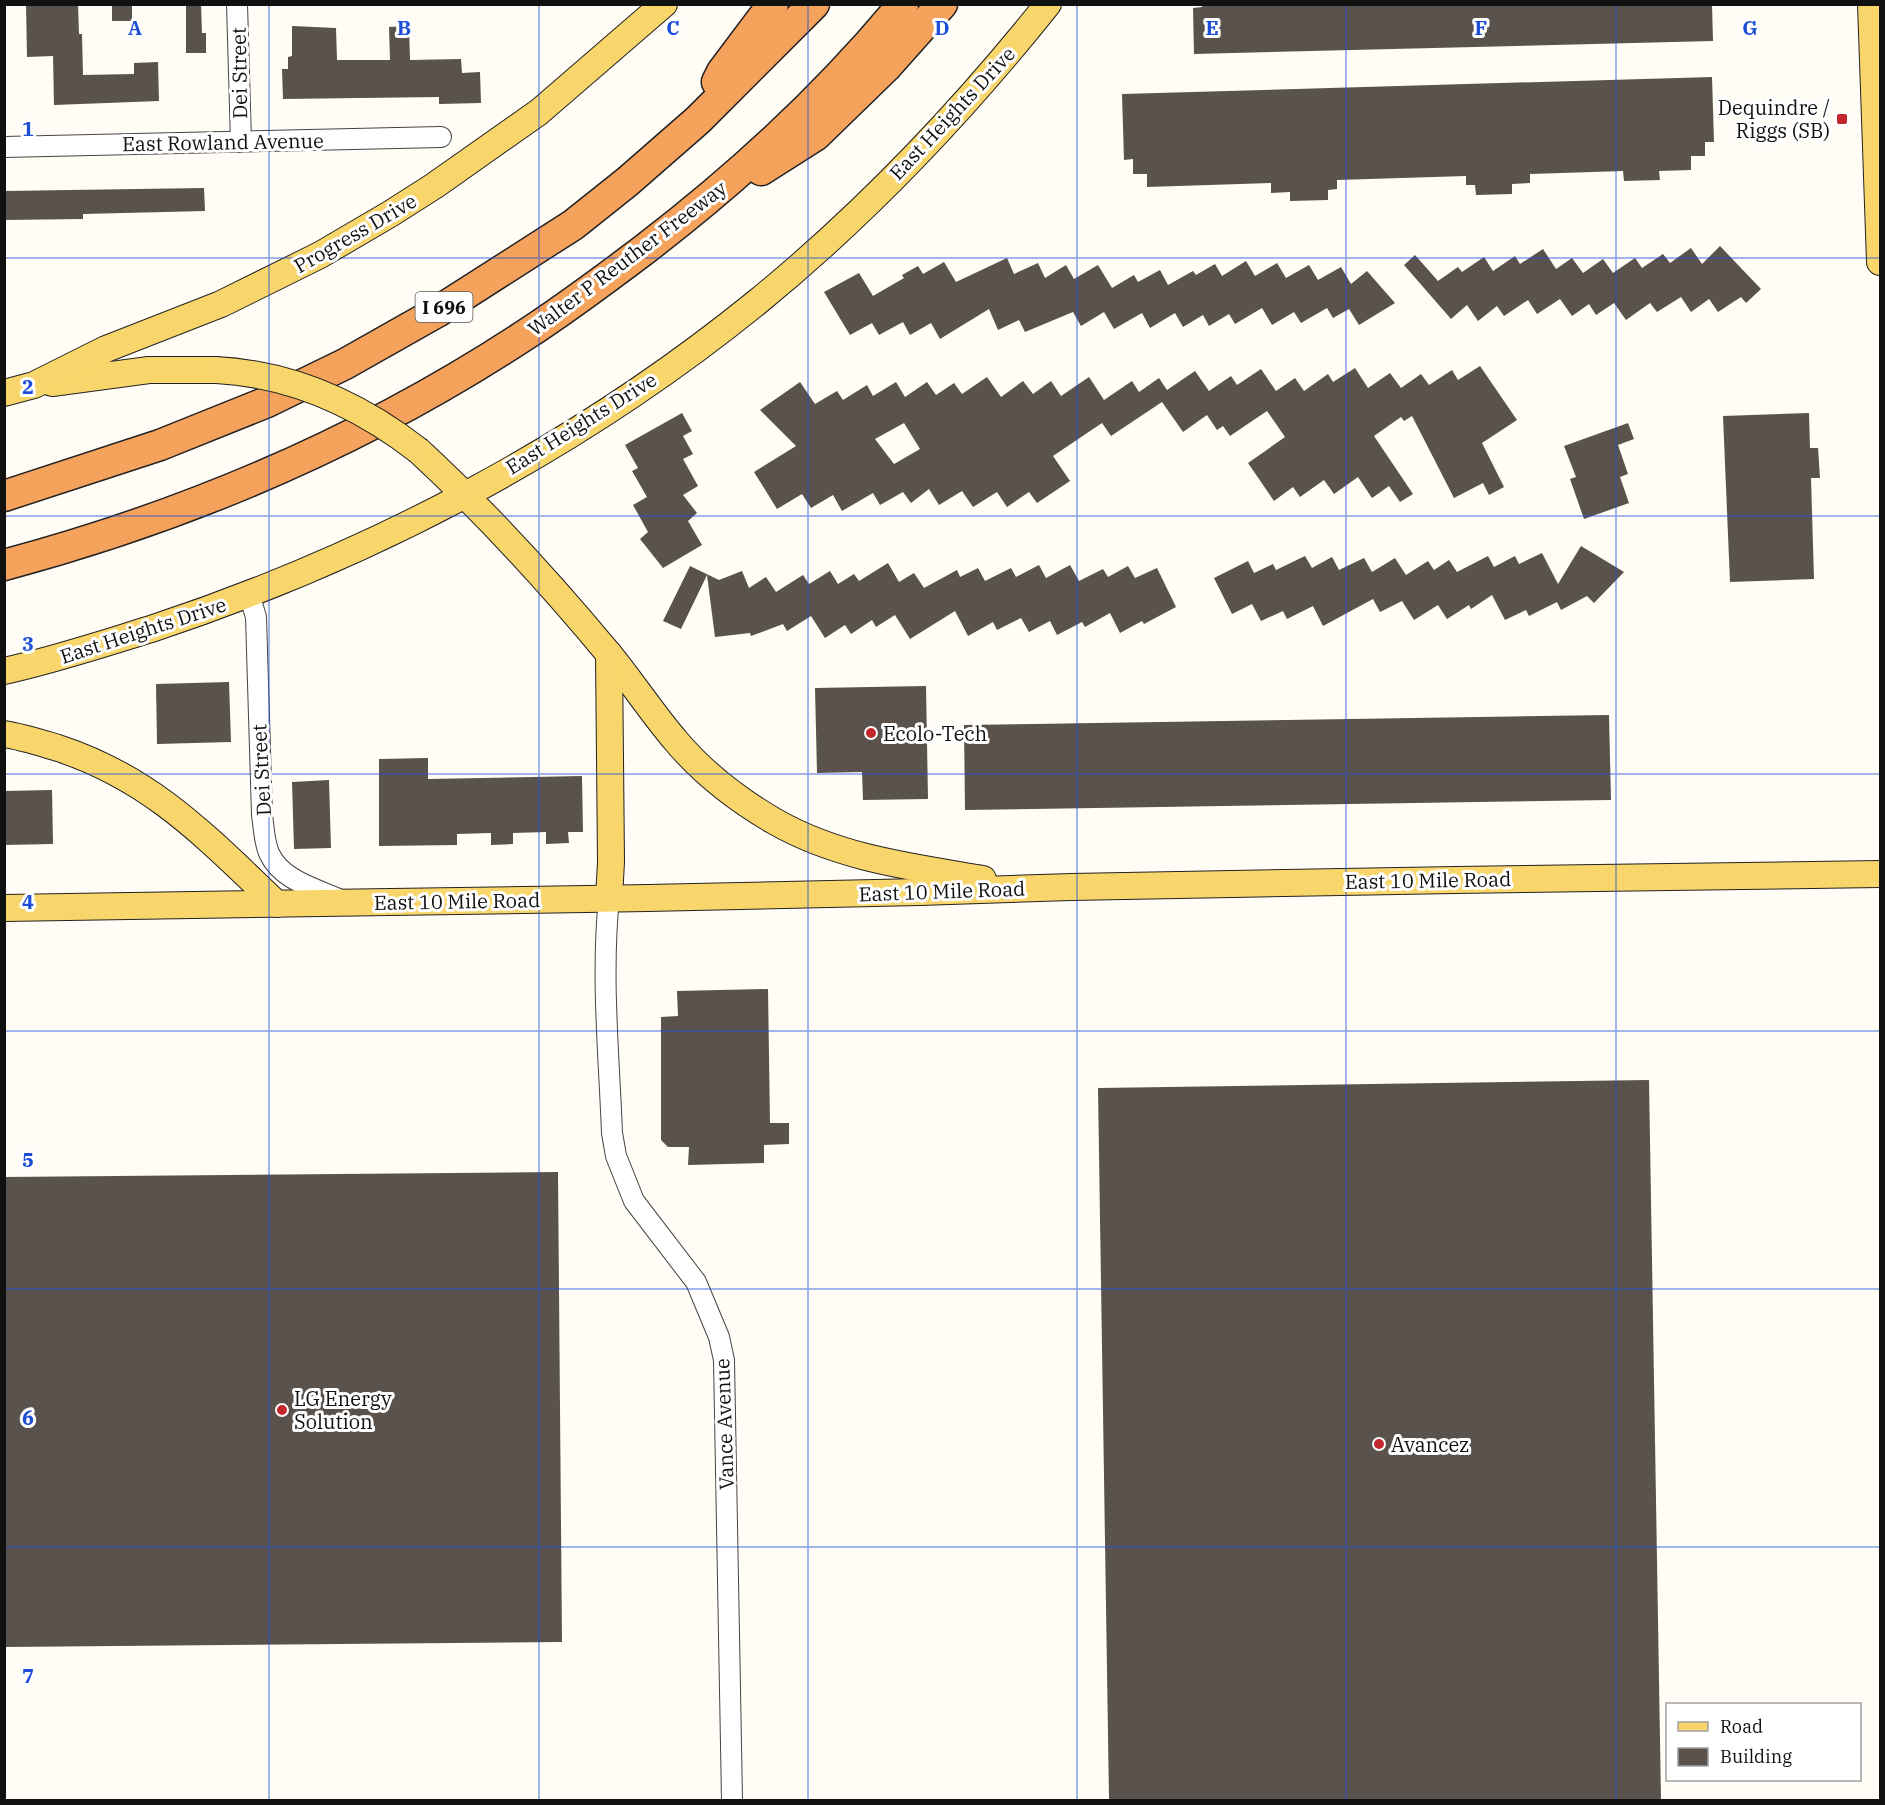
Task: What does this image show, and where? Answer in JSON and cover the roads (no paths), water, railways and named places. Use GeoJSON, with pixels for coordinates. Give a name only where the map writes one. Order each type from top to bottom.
{"type":"FeatureCollection","features":[{"type":"Feature","properties":{"kind":"highway"},"geometry":{"type":"LineString","coordinates":[[698,120],[722,72],[773,4]]}},
{"type":"Feature","properties":{"kind":"highway","name":"I 696"},"geometry":{"type":"LineString","coordinates":[[4,496],[160,445],[267,402],[345,364],[437,312],[573,225],[627,182],[698,120],[814,4]]}},
{"type":"Feature","properties":{"kind":"highway","name":"Walter P Reuther Freeway"},"geometry":{"type":"LineString","coordinates":[[4,565],[76,545],[160,517],[228,490],[355,434],[521,338],[577,300],[685,218],[746,166],[816,100],[882,30],[903,4]]}},
{"type":"Feature","properties":{"kind":"highway"},"geometry":{"type":"LineString","coordinates":[[685,218],[816,135],[866,88],[942,4]]}},
{"type":"Feature","properties":{"kind":"main road","name":"Progress Drive"},"geometry":{"type":"LineString","coordinates":[[4,393],[34,385],[106,350],[222,304],[320,255],[444,180],[540,112],[664,4]]}},
{"type":"Feature","properties":{"kind":"main road","name":"East Heights Drive"},"geometry":{"type":"LineString","coordinates":[[4,671],[77,653],[249,594],[350,551],[466,494],[582,428],[667,369],[754,304],[823,245],[893,178],[1005,58],[1048,4]]}},
{"type":"Feature","properties":{"kind":"main road"},"geometry":{"type":"LineString","coordinates":[[1871,4],[1879,161],[1881,262]]}},
{"type":"Feature","properties":{"kind":"main road"},"geometry":{"type":"LineString","coordinates":[[34,385],[149,370],[216,370],[253,374],[315,391],[371,417],[419,451],[466,494],[609,654],[676,741],[731,792],[775,821],[820,842],[870,859],[1031,888]]}},
{"type":"Feature","properties":{"kind":"main road"},"geometry":{"type":"LineString","coordinates":[[609,654],[609,898]]}},
{"type":"Feature","properties":{"kind":"main road"},"geometry":{"type":"LineString","coordinates":[[4,734],[78,755],[115,771],[139,785],[184,817],[277,904]]}},
{"type":"Feature","properties":{"kind":"main road","name":"East 10 Mile Road"},"geometry":{"type":"LineString","coordinates":[[4,908],[1881,874]]}},
{"type":"Feature","properties":{"kind":"street","name":"Dei Street"},"geometry":{"type":"LineString","coordinates":[[237,4],[241,142]]}},
{"type":"Feature","properties":{"kind":"street","name":"East Rowland Avenue"},"geometry":{"type":"LineString","coordinates":[[4,147],[441,137]]}},
{"type":"Feature","properties":{"kind":"street","name":"Dei Street"},"geometry":{"type":"LineString","coordinates":[[249,594],[256,617],[262,815],[270,855],[290,876],[346,903]]}},
{"type":"Feature","properties":{"kind":"street","name":"Vance Avenue"},"geometry":{"type":"LineString","coordinates":[[609,898],[605,935],[606,975],[612,1132],[616,1156],[634,1201],[696,1282],[719,1337],[724,1360],[732,1800]]}},
{"type":"Feature","properties":{"kind":"place","name":"Dequindre / Riggs (SB)"},"geometry":{"type":"Point","coordinates":[1842,119]}},
{"type":"Feature","properties":{"kind":"place","name":"Ecolo-Tech"},"geometry":{"type":"Point","coordinates":[871,733]}},
{"type":"Feature","properties":{"kind":"place","name":"LG Energy Solution"},"geometry":{"type":"Point","coordinates":[282,1410]}},
{"type":"Feature","properties":{"kind":"place","name":"Avancez"},"geometry":{"type":"Point","coordinates":[1379,1444]}}]}
